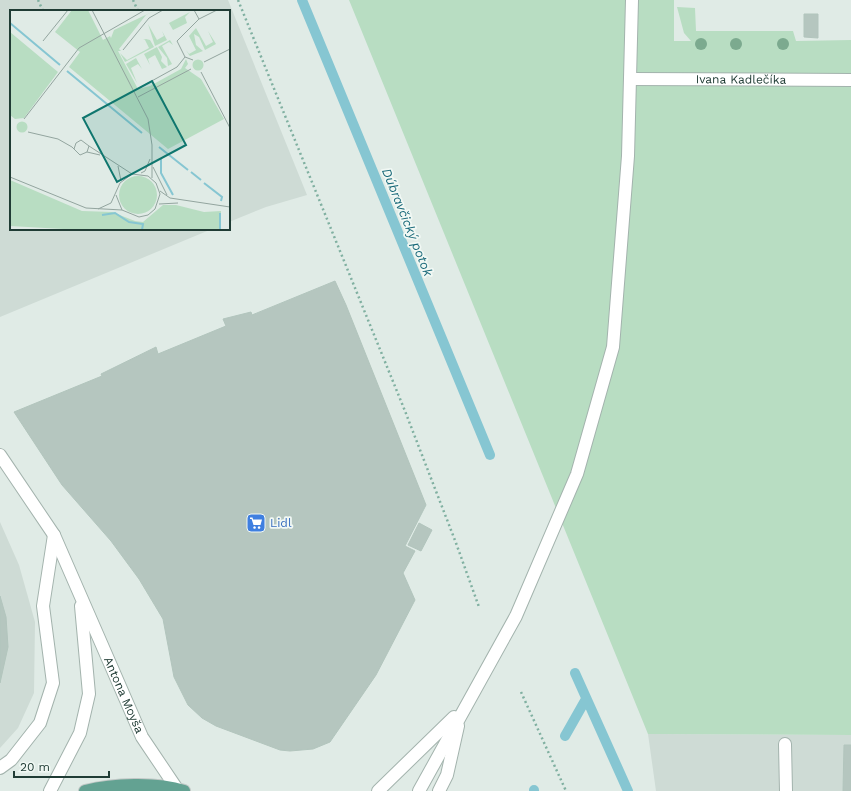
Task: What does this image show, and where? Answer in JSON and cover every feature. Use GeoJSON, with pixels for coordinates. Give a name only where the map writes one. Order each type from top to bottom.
{"type":"FeatureCollection","features":[{"type":"Feature","properties":{"kind":"main road"},"geometry":{"type":"LineString","coordinates":[[85,791],[117,786],[147,786],[181,790]]}},
{"type":"Feature","properties":{"kind":"street"},"geometry":{"type":"LineString","coordinates":[[418,791],[516,616],[576,474],[613,346],[628,156],[632,0]]}},
{"type":"Feature","properties":{"kind":"street","name":"Ivana Kadlečíka"},"geometry":{"type":"LineString","coordinates":[[630,79],[851,80]]}},
{"type":"Feature","properties":{"kind":"street","name":"Antona Moyša"},"geometry":{"type":"LineString","coordinates":[[0,455],[54,535],[142,737],[181,790]]}},
{"type":"Feature","properties":{"kind":"street","name":"Antona Moyša"},"geometry":{"type":"LineString","coordinates":[[0,463],[12,473]]}},
{"type":"Feature","properties":{"kind":"street"},"geometry":{"type":"LineString","coordinates":[[0,768],[11,760],[40,723],[52,683],[43,606],[54,535]]}},
{"type":"Feature","properties":{"kind":"street","name":"Antona Moyša"},"geometry":{"type":"LineString","coordinates":[[50,791],[80,733],[89,694],[80,595]]}},
{"type":"Feature","properties":{"kind":"street"},"geometry":{"type":"LineString","coordinates":[[378,791],[462,710]]}},
{"type":"Feature","properties":{"kind":"street"},"geometry":{"type":"LineString","coordinates":[[439,791],[447,775],[462,710]]}},
{"type":"Feature","properties":{"kind":"street"},"geometry":{"type":"LineString","coordinates":[[785,744],[786,791]]}},
{"type":"Feature","properties":{"kind":"path"},"geometry":{"type":"LineString","coordinates":[[38,0],[43,10]]}},
{"type":"Feature","properties":{"kind":"path"},"geometry":{"type":"LineString","coordinates":[[133,0],[138,10]]}},
{"type":"Feature","properties":{"kind":"path"},"geometry":{"type":"LineString","coordinates":[[238,0],[405,411],[456,543],[478,606]]}},
{"type":"Feature","properties":{"kind":"path"},"geometry":{"type":"LineString","coordinates":[[521,692],[566,791]]}},
{"type":"Feature","properties":{"kind":"shaded area"},"geometry":{"type":"Polygon","coordinates":[[[0,0],[228,0],[307,195],[266,207],[230,222],[230,10],[10,10],[10,230],[210,230],[0,317],[0,0]]]}},
{"type":"Feature","properties":{"kind":"shaded area"},"geometry":{"type":"Polygon","coordinates":[[[0,522],[19,565],[35,622],[34,693],[18,728],[0,748],[0,522]]]}},
{"type":"Feature","properties":{"kind":"shaded area"},"geometry":{"type":"Polygon","coordinates":[[[648,734],[851,735],[851,791],[656,791],[648,734]]]}},
{"type":"Feature","properties":{"kind":"green space"},"geometry":{"type":"Polygon","coordinates":[[[349,0],[674,0],[674,41],[691,41],[684,33],[677,7],[695,8],[696,31],[793,31],[796,41],[851,40],[851,735],[648,734],[349,0]]]}},
{"type":"Feature","properties":{"kind":"building"},"geometry":{"type":"Polygon","coordinates":[[[804,14],[818,14],[818,38],[804,37],[804,14]]]}},
{"type":"Feature","properties":{"kind":"building","name":"Lidl"},"geometry":{"type":"Polygon","coordinates":[[[335,281],[426,505],[405,546],[415,551],[403,573],[415,600],[376,675],[330,742],[313,749],[290,751],[280,750],[216,726],[202,718],[188,705],[174,677],[163,619],[139,579],[111,541],[62,485],[14,412],[102,376],[101,374],[156,347],[158,354],[226,326],[223,319],[251,312],[252,315],[335,281]]]}},
{"type":"Feature","properties":{"kind":"building"},"geometry":{"type":"Polygon","coordinates":[[[419,523],[432,530],[421,551],[408,545],[419,523]]]}},
{"type":"Feature","properties":{"kind":"building"},"geometry":{"type":"Polygon","coordinates":[[[0,596],[6,617],[8,647],[0,683],[0,596]]]}},
{"type":"Feature","properties":{"kind":"building"},"geometry":{"type":"Polygon","coordinates":[[[844,745],[851,745],[851,791],[843,791],[844,745]]]}},
{"type":"Feature","properties":{"kind":"waterway","name":"Dúbravčický potok"},"geometry":{"type":"LineString","coordinates":[[302,0],[490,455]]}},
{"type":"Feature","properties":{"kind":"waterway","name":"Dúbravčický potok"},"geometry":{"type":"LineString","coordinates":[[575,673],[628,791]]}},
{"type":"Feature","properties":{"kind":"waterway"},"geometry":{"type":"LineString","coordinates":[[565,736],[586,699]]}},
{"type":"Feature","properties":{"kind":"place","name":"Lidl"},"geometry":{"type":"Point","coordinates":[256,523]}}]}
